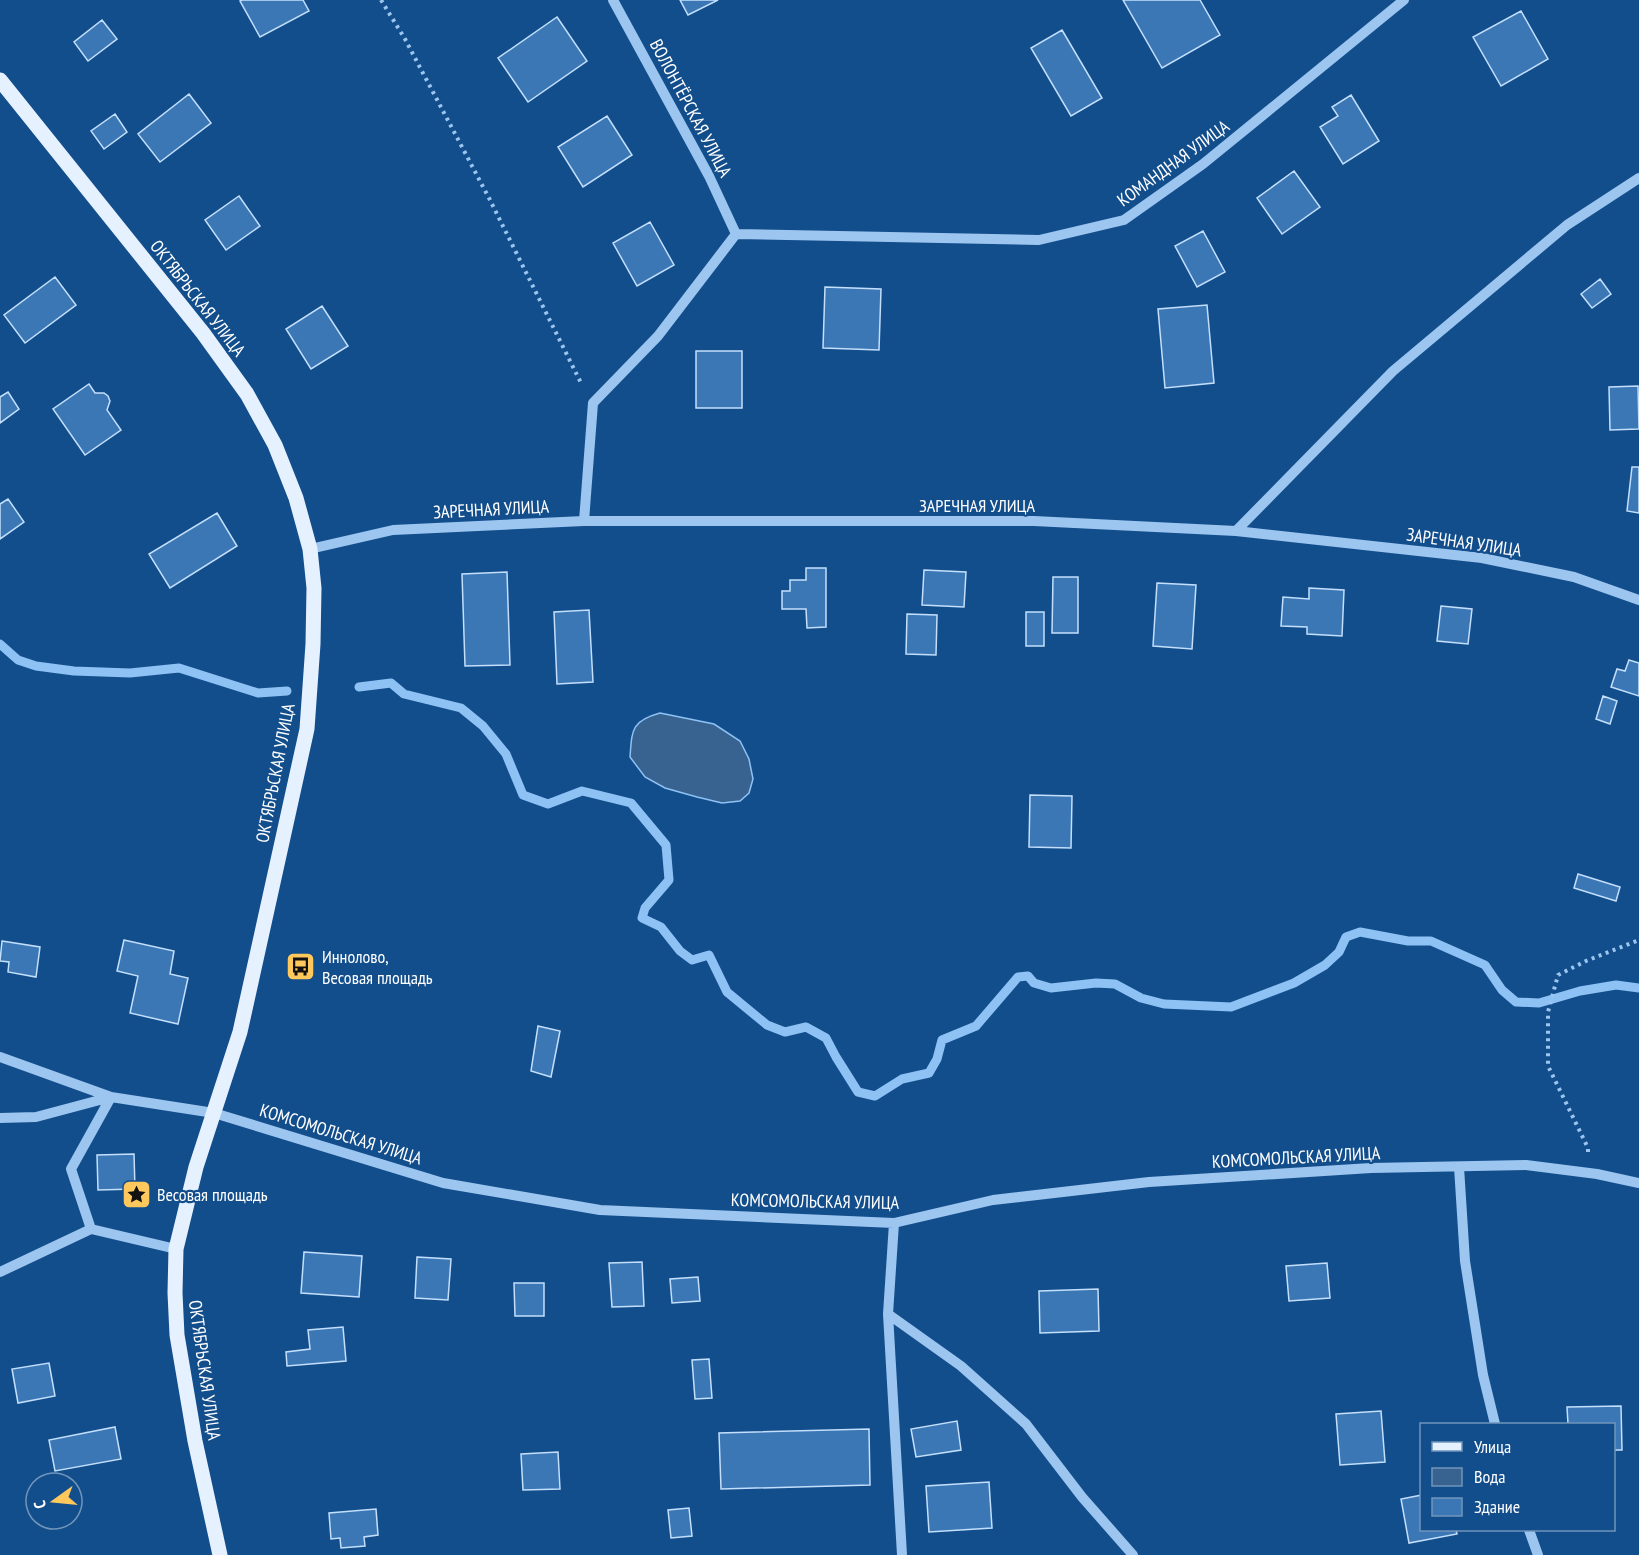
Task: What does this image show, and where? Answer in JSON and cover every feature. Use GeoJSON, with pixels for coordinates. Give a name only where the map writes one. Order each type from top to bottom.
{"type":"FeatureCollection","features":[{"type":"Feature","properties":{"kind":"main road","name":"ОКТЯБРЬСКАЯ УЛИЦА"},"geometry":{"type":"LineString","coordinates":[[0,80],[202,333],[247,394],[275,445],[296,498],[310,549],[314,588],[307,729],[240,1032],[196,1167],[176,1249],[177,1335],[195,1441],[220,1555]]}},
{"type":"Feature","properties":{"kind":"street","name":"ВОЛОНТЁРСКАЯ УЛИЦА"},"geometry":{"type":"LineString","coordinates":[[614,0],[710,176],[736,234]]}},
{"type":"Feature","properties":{"kind":"street","name":"КОМАНДНАЯ УЛИЦА"},"geometry":{"type":"LineString","coordinates":[[736,234],[1040,240],[1124,220],[1203,164],[1404,0]]}},
{"type":"Feature","properties":{"kind":"street"},"geometry":{"type":"LineString","coordinates":[[1236,531],[1393,371],[1568,225],[1639,178]]}},
{"type":"Feature","properties":{"kind":"street"},"geometry":{"type":"LineString","coordinates":[[584,521],[593,404],[658,336],[736,234]]}},
{"type":"Feature","properties":{"kind":"street","name":"ЗАРЕЧНАЯ УЛИЦА"},"geometry":{"type":"LineString","coordinates":[[310,549],[393,530],[584,521],[1034,521],[1236,531],[1482,558],[1575,577],[1639,600]]}},
{"type":"Feature","properties":{"kind":"street"},"geometry":{"type":"LineString","coordinates":[[0,1057],[111,1097]]}},
{"type":"Feature","properties":{"kind":"street"},"geometry":{"type":"LineString","coordinates":[[0,1118],[36,1117],[111,1097]]}},
{"type":"Feature","properties":{"kind":"street"},"geometry":{"type":"LineString","coordinates":[[91,1229],[71,1169],[111,1097]]}},
{"type":"Feature","properties":{"kind":"street","name":"КОМСОМОЛЬСКАЯ УЛИЦА"},"geometry":{"type":"LineString","coordinates":[[111,1097],[214,1113],[443,1183],[600,1210],[894,1223],[993,1200],[1149,1182],[1371,1168],[1526,1165],[1587,1172],[1639,1183]]}},
{"type":"Feature","properties":{"kind":"street"},"geometry":{"type":"LineString","coordinates":[[1459,1167],[1465,1261],[1495,1423]]}},
{"type":"Feature","properties":{"kind":"street"},"geometry":{"type":"LineString","coordinates":[[894,1223],[888,1314],[902,1555]]}},
{"type":"Feature","properties":{"kind":"street"},"geometry":{"type":"LineString","coordinates":[[0,1272],[91,1229],[176,1249]]}},
{"type":"Feature","properties":{"kind":"street"},"geometry":{"type":"LineString","coordinates":[[888,1314],[961,1366],[1026,1424],[1082,1497],[1133,1555]]}},
{"type":"Feature","properties":{"kind":"street"},"geometry":{"type":"LineString","coordinates":[[1529,1531],[1538,1555]]}},
{"type":"Feature","properties":{"kind":"path"},"geometry":{"type":"LineString","coordinates":[[381,0],[405,39],[490,200],[573,370],[593,404]]}},
{"type":"Feature","properties":{"kind":"path"},"geometry":{"type":"LineString","coordinates":[[1587,1172],[1588,1148],[1548,1066],[1548,1012],[1558,975],[1639,940]]}},
{"type":"Feature","properties":{"kind":"water"},"geometry":{"type":"Polygon","coordinates":[[[660,713],[714,724],[740,741],[749,759],[753,779],[749,793],[740,801],[722,803],[665,788],[645,777],[630,757],[631,740],[638,723],[660,713]]]}},
{"type":"Feature","properties":{"kind":"building"},"geometry":{"type":"Polygon","coordinates":[[[303,0],[309,11],[260,37],[240,1],[303,0]]]}},
{"type":"Feature","properties":{"kind":"building"},"geometry":{"type":"Polygon","coordinates":[[[680,0],[718,0],[688,15],[680,0]]]}},
{"type":"Feature","properties":{"kind":"building"},"geometry":{"type":"Polygon","coordinates":[[[1123,0],[1200,0],[1220,35],[1162,68],[1123,0]]]}},
{"type":"Feature","properties":{"kind":"building"},"geometry":{"type":"Polygon","coordinates":[[[1521,11],[1548,59],[1501,86],[1473,37],[1521,11]]]}},
{"type":"Feature","properties":{"kind":"building"},"geometry":{"type":"Polygon","coordinates":[[[557,17],[587,61],[528,102],[498,58],[557,17]]]}},
{"type":"Feature","properties":{"kind":"building"},"geometry":{"type":"Polygon","coordinates":[[[102,20],[117,39],[88,61],[74,42],[102,20]]]}},
{"type":"Feature","properties":{"kind":"building"},"geometry":{"type":"Polygon","coordinates":[[[1062,30],[1102,98],[1071,116],[1031,48],[1062,30]]]}},
{"type":"Feature","properties":{"kind":"building"},"geometry":{"type":"Polygon","coordinates":[[[189,94],[211,123],[160,162],[138,134],[189,94]]]}},
{"type":"Feature","properties":{"kind":"building"},"geometry":{"type":"Polygon","coordinates":[[[1351,95],[1379,141],[1343,164],[1320,127],[1338,116],[1332,107],[1351,95]]]}},
{"type":"Feature","properties":{"kind":"building"},"geometry":{"type":"Polygon","coordinates":[[[115,114],[127,132],[104,149],[91,131],[115,114]]]}},
{"type":"Feature","properties":{"kind":"building"},"geometry":{"type":"Polygon","coordinates":[[[607,116],[632,155],[583,187],[558,147],[607,116]]]}},
{"type":"Feature","properties":{"kind":"building"},"geometry":{"type":"Polygon","coordinates":[[[1294,171],[1320,207],[1282,234],[1257,198],[1294,171]]]}},
{"type":"Feature","properties":{"kind":"building"},"geometry":{"type":"Polygon","coordinates":[[[239,196],[260,226],[226,250],[205,220],[239,196]]]}},
{"type":"Feature","properties":{"kind":"building"},"geometry":{"type":"Polygon","coordinates":[[[650,222],[674,265],[637,286],[613,243],[650,222]]]}},
{"type":"Feature","properties":{"kind":"building"},"geometry":{"type":"Polygon","coordinates":[[[1203,231],[1225,272],[1197,287],[1175,246],[1203,231]]]}},
{"type":"Feature","properties":{"kind":"building"},"geometry":{"type":"Polygon","coordinates":[[[55,277],[76,305],[25,343],[4,315],[55,277]]]}},
{"type":"Feature","properties":{"kind":"building"},"geometry":{"type":"Polygon","coordinates":[[[1600,279],[1611,294],[1592,308],[1581,294],[1600,279]]]}},
{"type":"Feature","properties":{"kind":"building"},"geometry":{"type":"Polygon","coordinates":[[[825,287],[881,289],[879,350],[823,348],[825,287]]]}},
{"type":"Feature","properties":{"kind":"building"},"geometry":{"type":"Polygon","coordinates":[[[1207,305],[1214,383],[1165,388],[1158,309],[1207,305]]]}},
{"type":"Feature","properties":{"kind":"building"},"geometry":{"type":"Polygon","coordinates":[[[322,306],[348,346],[311,369],[286,329],[322,306]]]}},
{"type":"Feature","properties":{"kind":"building"},"geometry":{"type":"Polygon","coordinates":[[[696,351],[742,351],[742,408],[696,408],[696,351]]]}},
{"type":"Feature","properties":{"kind":"building"},"geometry":{"type":"Polygon","coordinates":[[[89,384],[95,393],[104,393],[108,396],[110,401],[107,410],[121,430],[85,455],[53,409],[89,384]]]}},
{"type":"Feature","properties":{"kind":"building"},"geometry":{"type":"Polygon","coordinates":[[[1638,386],[1639,429],[1610,430],[1609,387],[1638,386]]]}},
{"type":"Feature","properties":{"kind":"building"},"geometry":{"type":"Polygon","coordinates":[[[8,392],[19,409],[0,423],[0,397],[8,392]]]}},
{"type":"Feature","properties":{"kind":"building"},"geometry":{"type":"Polygon","coordinates":[[[1632,467],[1639,467],[1639,513],[1627,511],[1632,467]]]}},
{"type":"Feature","properties":{"kind":"building"},"geometry":{"type":"Polygon","coordinates":[[[8,499],[24,522],[0,539],[0,504],[8,499]]]}},
{"type":"Feature","properties":{"kind":"building"},"geometry":{"type":"Polygon","coordinates":[[[217,513],[237,546],[170,588],[149,554],[217,513]]]}},
{"type":"Feature","properties":{"kind":"building"},"geometry":{"type":"Polygon","coordinates":[[[806,568],[826,568],[826,627],[807,628],[806,609],[782,609],[782,591],[790,591],[790,580],[806,580],[806,568]]]}},
{"type":"Feature","properties":{"kind":"building"},"geometry":{"type":"Polygon","coordinates":[[[924,570],[966,572],[964,607],[922,605],[924,570]]]}},
{"type":"Feature","properties":{"kind":"building"},"geometry":{"type":"Polygon","coordinates":[[[507,572],[510,665],[465,666],[462,574],[507,572]]]}},
{"type":"Feature","properties":{"kind":"building"},"geometry":{"type":"Polygon","coordinates":[[[1053,577],[1078,577],[1078,633],[1052,633],[1053,577]]]}},
{"type":"Feature","properties":{"kind":"building"},"geometry":{"type":"Polygon","coordinates":[[[1157,583],[1196,585],[1192,649],[1153,646],[1157,583]]]}},
{"type":"Feature","properties":{"kind":"building"},"geometry":{"type":"Polygon","coordinates":[[[1309,588],[1344,590],[1342,636],[1307,634],[1307,627],[1281,626],[1283,597],[1309,599],[1309,588]]]}},
{"type":"Feature","properties":{"kind":"building"},"geometry":{"type":"Polygon","coordinates":[[[1441,606],[1472,609],[1468,644],[1437,641],[1441,606]]]}},
{"type":"Feature","properties":{"kind":"building"},"geometry":{"type":"Polygon","coordinates":[[[589,610],[593,682],[557,684],[554,612],[589,610]]]}},
{"type":"Feature","properties":{"kind":"building"},"geometry":{"type":"Polygon","coordinates":[[[1026,612],[1044,612],[1044,646],[1026,646],[1026,612]]]}},
{"type":"Feature","properties":{"kind":"building"},"geometry":{"type":"Polygon","coordinates":[[[907,614],[937,615],[936,655],[906,654],[907,614]]]}},
{"type":"Feature","properties":{"kind":"building"},"geometry":{"type":"Polygon","coordinates":[[[1629,660],[1639,663],[1639,696],[1611,687],[1617,669],[1625,671],[1629,660]]]}},
{"type":"Feature","properties":{"kind":"building"},"geometry":{"type":"Polygon","coordinates":[[[1603,696],[1617,701],[1610,724],[1596,719],[1603,696]]]}},
{"type":"Feature","properties":{"kind":"building"},"geometry":{"type":"Polygon","coordinates":[[[1030,795],[1072,796],[1071,848],[1029,847],[1030,795]]]}},
{"type":"Feature","properties":{"kind":"building"},"geometry":{"type":"Polygon","coordinates":[[[1578,874],[1620,887],[1616,901],[1574,888],[1578,874]]]}},
{"type":"Feature","properties":{"kind":"building"},"geometry":{"type":"Polygon","coordinates":[[[124,940],[174,951],[170,974],[188,978],[178,1024],[130,1013],[138,976],[117,971],[124,940]]]}},
{"type":"Feature","properties":{"kind":"building"},"geometry":{"type":"Polygon","coordinates":[[[2,941],[40,947],[36,977],[8,972],[9,962],[0,961],[2,941]]]}},
{"type":"Feature","properties":{"kind":"building"},"geometry":{"type":"Polygon","coordinates":[[[538,1026],[560,1031],[551,1077],[531,1071],[538,1026]]]}},
{"type":"Feature","properties":{"kind":"building"},"geometry":{"type":"Polygon","coordinates":[[[134,1154],[135,1189],[98,1190],[97,1155],[134,1154]]]}},
{"type":"Feature","properties":{"kind":"building"},"geometry":{"type":"Polygon","coordinates":[[[304,1252],[362,1256],[359,1297],[301,1293],[304,1252]]]}},
{"type":"Feature","properties":{"kind":"building"},"geometry":{"type":"Polygon","coordinates":[[[417,1257],[451,1259],[448,1300],[415,1298],[417,1257]]]}},
{"type":"Feature","properties":{"kind":"building"},"geometry":{"type":"Polygon","coordinates":[[[642,1262],[644,1306],[612,1307],[609,1263],[642,1262]]]}},
{"type":"Feature","properties":{"kind":"building"},"geometry":{"type":"Polygon","coordinates":[[[1327,1263],[1330,1298],[1289,1301],[1286,1266],[1327,1263]]]}},
{"type":"Feature","properties":{"kind":"building"},"geometry":{"type":"Polygon","coordinates":[[[698,1277],[700,1301],[672,1303],[670,1279],[698,1277]]]}},
{"type":"Feature","properties":{"kind":"building"},"geometry":{"type":"Polygon","coordinates":[[[514,1283],[544,1283],[544,1316],[515,1316],[514,1283]]]}},
{"type":"Feature","properties":{"kind":"building"},"geometry":{"type":"Polygon","coordinates":[[[1098,1289],[1099,1331],[1040,1333],[1039,1291],[1098,1289]]]}},
{"type":"Feature","properties":{"kind":"building"},"geometry":{"type":"Polygon","coordinates":[[[343,1327],[346,1361],[287,1366],[286,1352],[310,1349],[308,1330],[343,1327]]]}},
{"type":"Feature","properties":{"kind":"building"},"geometry":{"type":"Polygon","coordinates":[[[709,1359],[712,1398],[695,1399],[692,1360],[709,1359]]]}},
{"type":"Feature","properties":{"kind":"building"},"geometry":{"type":"Polygon","coordinates":[[[49,1363],[55,1396],[18,1403],[12,1369],[49,1363]]]}},
{"type":"Feature","properties":{"kind":"building"},"geometry":{"type":"Polygon","coordinates":[[[1621,1406],[1622,1450],[1615,1450],[1615,1423],[1568,1423],[1567,1407],[1621,1406]]]}},
{"type":"Feature","properties":{"kind":"building"},"geometry":{"type":"Polygon","coordinates":[[[1381,1411],[1385,1462],[1340,1465],[1336,1414],[1381,1411]]]}},
{"type":"Feature","properties":{"kind":"building"},"geometry":{"type":"Polygon","coordinates":[[[957,1421],[961,1450],[916,1457],[911,1429],[957,1421]]]}},
{"type":"Feature","properties":{"kind":"building"},"geometry":{"type":"Polygon","coordinates":[[[115,1427],[121,1459],[55,1471],[49,1440],[115,1427]]]}},
{"type":"Feature","properties":{"kind":"building"},"geometry":{"type":"Polygon","coordinates":[[[869,1429],[870,1485],[721,1489],[719,1433],[869,1429]]]}},
{"type":"Feature","properties":{"kind":"building"},"geometry":{"type":"Polygon","coordinates":[[[558,1452],[560,1489],[523,1490],[521,1454],[558,1452]]]}},
{"type":"Feature","properties":{"kind":"building"},"geometry":{"type":"Polygon","coordinates":[[[989,1482],[992,1528],[929,1532],[926,1486],[989,1482]]]}},
{"type":"Feature","properties":{"kind":"building"},"geometry":{"type":"Polygon","coordinates":[[[1420,1495],[1420,1531],[1456,1531],[1457,1534],[1409,1543],[1401,1499],[1420,1495]]]}},
{"type":"Feature","properties":{"kind":"building"},"geometry":{"type":"Polygon","coordinates":[[[689,1508],[692,1536],[671,1538],[668,1510],[689,1508]]]}},
{"type":"Feature","properties":{"kind":"building"},"geometry":{"type":"Polygon","coordinates":[[[376,1509],[378,1535],[364,1537],[365,1546],[341,1548],[340,1538],[331,1539],[329,1513],[376,1509]]]}},
{"type":"Feature","properties":{"kind":"waterway"},"geometry":{"type":"LineString","coordinates":[[0,644],[18,660],[36,666],[74,671],[130,673],[179,668],[258,693],[287,691]]}},
{"type":"Feature","properties":{"kind":"waterway"},"geometry":{"type":"LineString","coordinates":[[359,687],[391,683],[404,694],[461,708],[483,726],[506,754],[523,795],[548,804],[582,791],[631,803],[666,845],[669,880],[645,908],[642,918],[661,927],[680,951],[692,960],[709,955],[727,992],[767,1025],[785,1032],[806,1027],[826,1038],[858,1092],[875,1096],[902,1079],[929,1073],[937,1059],[942,1040],[976,1026],[1018,977],[1028,976],[1034,983],[1051,988],[1096,983],[1115,984],[1141,998],[1164,1004],[1231,1007],[1294,983],[1325,965],[1339,952],[1346,937],[1360,932],[1408,941],[1431,941],[1485,965],[1502,990],[1516,1002],[1539,1003],[1580,991],[1616,985],[1639,988]]}},
{"type":"Feature","properties":{"kind":"place","name":"Иннолово, Весовая площадь"},"geometry":{"type":"Point","coordinates":[301,966]}},
{"type":"Feature","properties":{"kind":"place","name":"Весовая площадь"},"geometry":{"type":"Point","coordinates":[136,1194]}}]}
